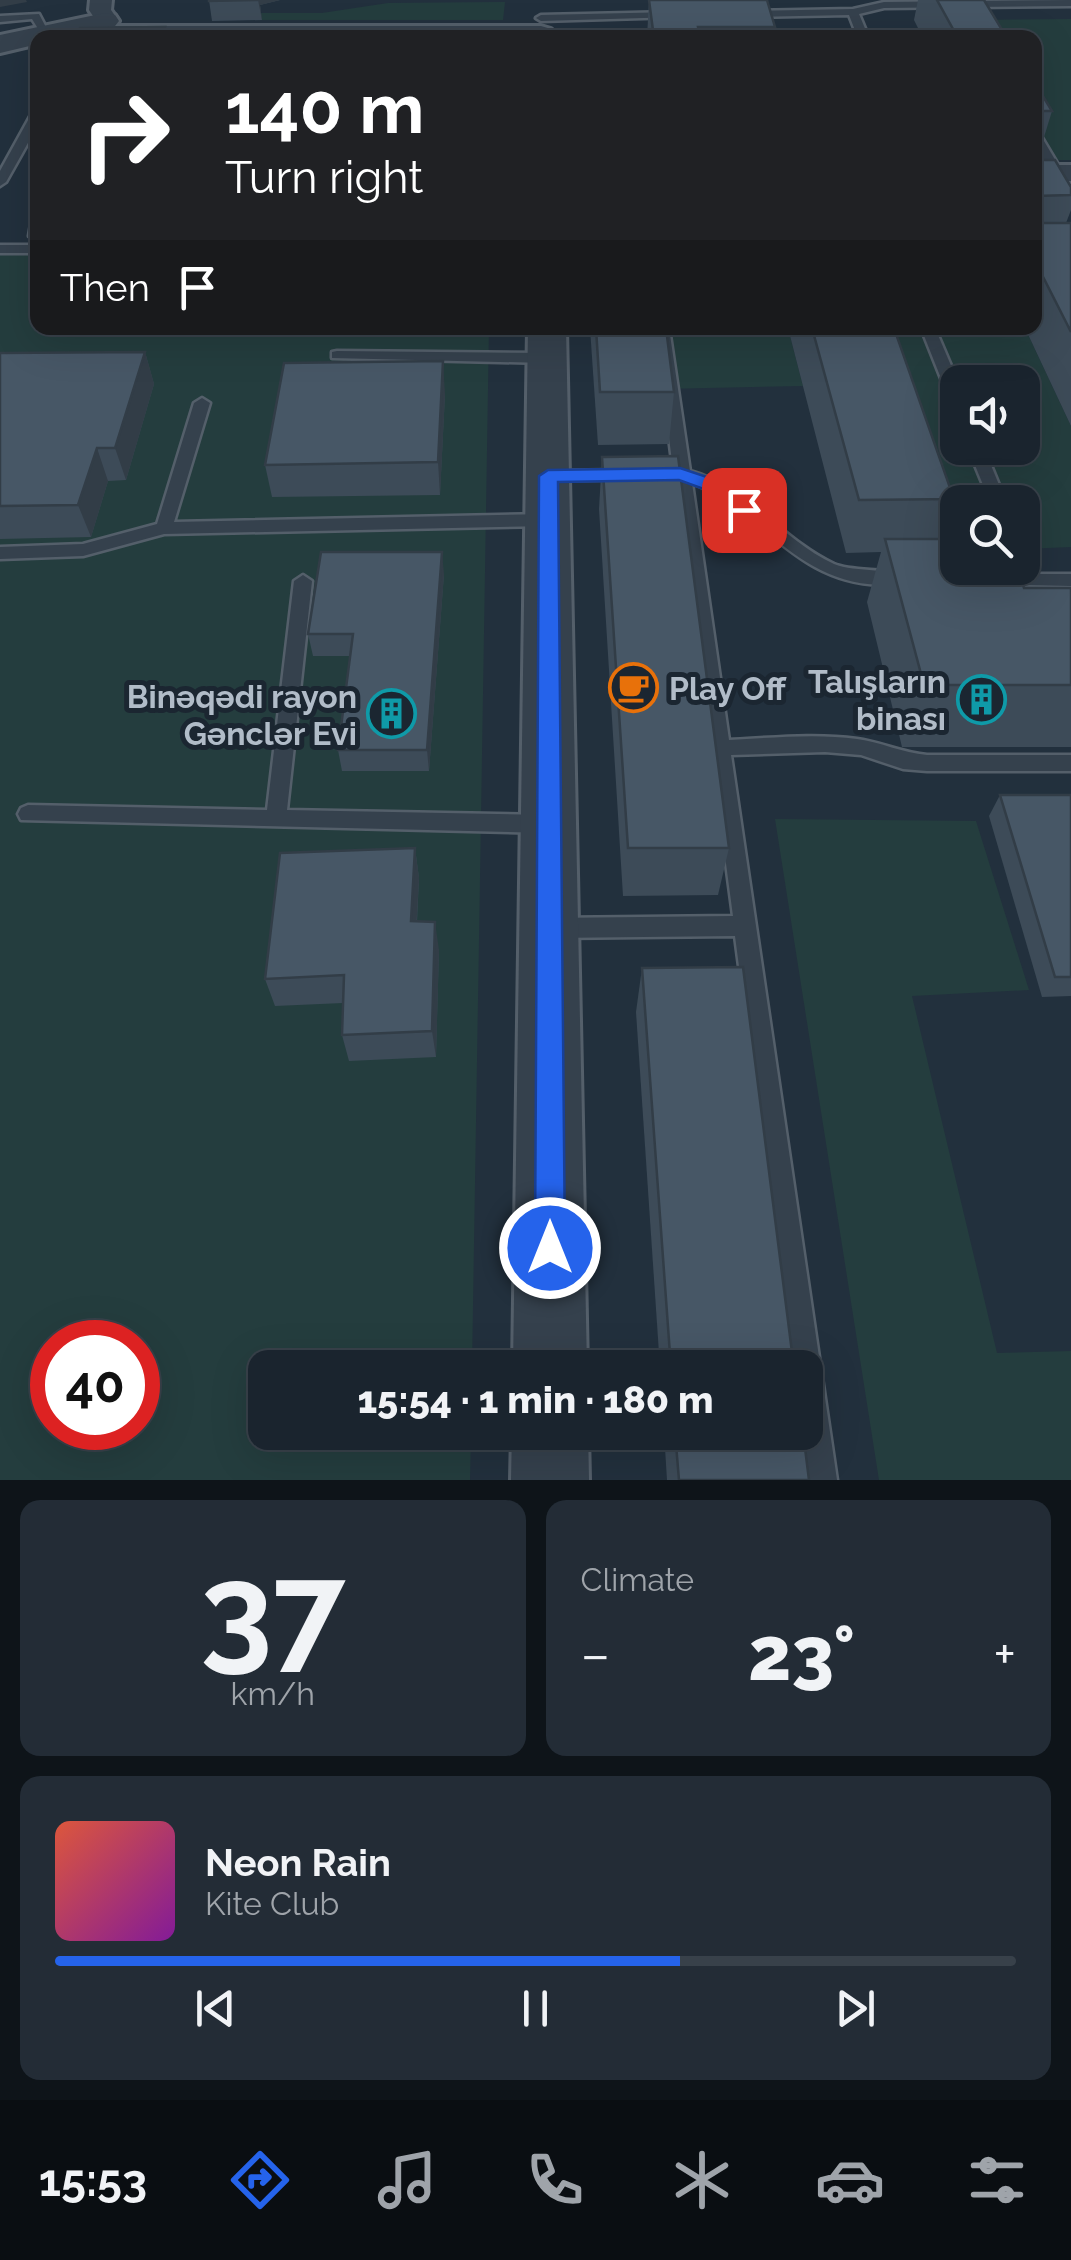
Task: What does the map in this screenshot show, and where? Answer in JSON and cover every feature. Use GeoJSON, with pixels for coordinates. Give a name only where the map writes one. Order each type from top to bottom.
{"type":"FeatureCollection","features":[{"type":"Feature","properties":{"kind":"street"},"geometry":{"type":"LineString","coordinates":[[67,30],[104,10],[181,4]]}},
{"type":"Feature","properties":{"kind":"street"},"geometry":{"type":"LineString","coordinates":[[181,4],[161,20],[167,28],[181,30]]}},
{"type":"Feature","properties":{"kind":"street"},"geometry":{"type":"LineString","coordinates":[[272,30],[541,23]]}},
{"type":"Feature","properties":{"kind":"street"},"geometry":{"type":"LineString","coordinates":[[0,44],[30,41]]}},
{"type":"Feature","properties":{"kind":"street"},"geometry":{"type":"LineString","coordinates":[[0,52],[30,44]]}},
{"type":"Feature","properties":{"kind":"street"},"geometry":{"type":"LineString","coordinates":[[547,343],[550,1350]]}},
{"type":"Feature","properties":{"kind":"street"},"geometry":{"type":"LineString","coordinates":[[550,1450],[550,1480]]}},
{"type":"Feature","properties":{"kind":"lane"},"geometry":{"type":"LineString","coordinates":[[736,14],[853,12],[882,2],[1071,3]]}},
{"type":"Feature","properties":{"kind":"lane"},"geometry":{"type":"LineString","coordinates":[[853,12],[861,30]]}},
{"type":"Feature","properties":{"kind":"lane"},"geometry":{"type":"LineString","coordinates":[[541,23],[697,15]]}},
{"type":"Feature","properties":{"kind":"lane"},"geometry":{"type":"LineString","coordinates":[[0,19],[35,16],[46,30]]}},
{"type":"Feature","properties":{"kind":"lane"},"geometry":{"type":"LineString","coordinates":[[0,182],[30,127]]}},
{"type":"Feature","properties":{"kind":"lane"},"geometry":{"type":"LineString","coordinates":[[21,142],[30,143]]}},
{"type":"Feature","properties":{"kind":"lane"},"geometry":{"type":"LineString","coordinates":[[1042,151],[1053,175]]}},
{"type":"Feature","properties":{"kind":"lane"},"geometry":{"type":"LineString","coordinates":[[0,250],[30,249]]}},
{"type":"Feature","properties":{"kind":"lane"},"geometry":{"type":"LineString","coordinates":[[663,335],[822,1480]]}},
{"type":"Feature","properties":{"kind":"lane"},"geometry":{"type":"LineString","coordinates":[[931,335],[943,365]]}},
{"type":"Feature","properties":{"kind":"lane"},"geometry":{"type":"LineString","coordinates":[[337,355],[547,343]]}},
{"type":"Feature","properties":{"kind":"lane"},"geometry":{"type":"LineString","coordinates":[[164,528],[202,403]]}},
{"type":"Feature","properties":{"kind":"lane"},"geometry":{"type":"LineString","coordinates":[[0,553],[83,550],[164,528],[549,498],[680,474],[722,489],[795,550],[826,568],[860,578],[916,579]]}},
{"type":"Feature","properties":{"kind":"lane"},"geometry":{"type":"LineString","coordinates":[[1040,574],[1071,580]]}},
{"type":"Feature","properties":{"kind":"lane"},"geometry":{"type":"LineString","coordinates":[[276,819],[303,581]]}},
{"type":"Feature","properties":{"kind":"lane"},"geometry":{"type":"LineString","coordinates":[[720,748],[824,744],[860,747],[927,763],[1071,763]]}},
{"type":"Feature","properties":{"kind":"lane"},"geometry":{"type":"LineString","coordinates":[[28,814],[549,824]]}},
{"type":"Feature","properties":{"kind":"lane"},"geometry":{"type":"LineString","coordinates":[[550,928],[744,926]]}},
{"type":"Feature","properties":{"kind":"green space"},"geometry":{"type":"Polygon","coordinates":[[[505,2],[503,20],[262,20],[261,13],[322,13],[388,3],[505,2]]]}},
{"type":"Feature","properties":{"kind":"green space"},"geometry":{"type":"Polygon","coordinates":[[[1071,19],[1071,160],[1042,160],[1042,30],[964,30],[958,20],[1071,19]]]}},
{"type":"Feature","properties":{"kind":"green space"},"geometry":{"type":"Polygon","coordinates":[[[0,255],[30,255],[30,335],[489,335],[472,1350],[248,1350],[248,1450],[471,1450],[470,1480],[0,1480],[0,255]]]}},
{"type":"Feature","properties":{"kind":"green space"},"geometry":{"type":"Polygon","coordinates":[[[656,335],[790,335],[803,386],[662,389],[656,335]]]}},
{"type":"Feature","properties":{"kind":"green space"},"geometry":{"type":"Polygon","coordinates":[[[866,335],[1028,335],[1071,426],[1071,547],[1040,548],[1040,485],[940,485],[937,552],[866,335]]]}},
{"type":"Feature","properties":{"kind":"green space"},"geometry":{"type":"Polygon","coordinates":[[[775,819],[976,821],[1029,990],[912,996],[997,1353],[1071,1351],[1071,1480],[879,1480],[775,819]]]}},
{"type":"Feature","properties":{"kind":"building"},"geometry":{"type":"Polygon","coordinates":[[[649,0],[767,0],[775,27],[698,27],[699,30],[653,30],[649,0]]]}},
{"type":"Feature","properties":{"kind":"building"},"geometry":{"type":"Polygon","coordinates":[[[937,0],[984,0],[1002,30],[954,30],[937,0]]]}},
{"type":"Feature","properties":{"kind":"building"},"geometry":{"type":"Polygon","coordinates":[[[165,27],[164,30],[80,28],[165,27]]]}},
{"type":"Feature","properties":{"kind":"building"},"geometry":{"type":"Polygon","coordinates":[[[1042,95],[1052,111],[1042,111],[1042,95]]]}},
{"type":"Feature","properties":{"kind":"building"},"geometry":{"type":"Polygon","coordinates":[[[1042,160],[1055,160],[1071,187],[1071,195],[1042,196],[1042,160]]]}},
{"type":"Feature","properties":{"kind":"building"},"geometry":{"type":"Polygon","coordinates":[[[1042,223],[1071,223],[1071,332],[1042,275],[1042,223]]]}},
{"type":"Feature","properties":{"kind":"building"},"geometry":{"type":"Polygon","coordinates":[[[596,335],[667,335],[674,392],[600,392],[596,335]]]}},
{"type":"Feature","properties":{"kind":"building"},"geometry":{"type":"Polygon","coordinates":[[[814,335],[896,335],[949,485],[940,485],[940,499],[859,500],[814,335]]]}},
{"type":"Feature","properties":{"kind":"building"},"geometry":{"type":"Polygon","coordinates":[[[145,352],[115,448],[97,448],[78,505],[0,506],[0,353],[145,352]]]}},
{"type":"Feature","properties":{"kind":"building"},"geometry":{"type":"Polygon","coordinates":[[[443,361],[438,462],[265,465],[284,363],[443,361]]]}},
{"type":"Feature","properties":{"kind":"building"},"geometry":{"type":"Polygon","coordinates":[[[678,456],[729,848],[628,848],[602,457],[678,456]]]}},
{"type":"Feature","properties":{"kind":"building"},"geometry":{"type":"Polygon","coordinates":[[[885,539],[940,539],[940,585],[1071,588],[1071,685],[924,685],[885,539]]]}},
{"type":"Feature","properties":{"kind":"building","name":"Binəqədi rayon Gənclər Evi"},"geometry":{"type":"Polygon","coordinates":[[[321,552],[442,552],[427,750],[338,750],[353,634],[308,634],[321,552]]]}},
{"type":"Feature","properties":{"kind":"building"},"geometry":{"type":"Polygon","coordinates":[[[1000,795],[1071,795],[1071,977],[1055,977],[1000,795]]]}},
{"type":"Feature","properties":{"kind":"building"},"geometry":{"type":"Polygon","coordinates":[[[415,848],[411,921],[435,922],[432,1031],[342,1035],[344,975],[265,979],[280,853],[415,848]]]}},
{"type":"Feature","properties":{"kind":"building"},"geometry":{"type":"Polygon","coordinates":[[[743,967],[792,1350],[670,1350],[642,968],[743,967]]]}},
{"type":"Feature","properties":{"kind":"building"},"geometry":{"type":"Polygon","coordinates":[[[676,1450],[805,1450],[809,1480],[679,1480],[676,1450]]]}},
{"type":"Feature","properties":{"kind":"place","name":"Play Off"},"geometry":{"type":"Point","coordinates":[634,688]}},
{"type":"Feature","properties":{"kind":"place","name":"Talışların binası"},"geometry":{"type":"Point","coordinates":[981,699]}},
{"type":"Feature","properties":{"kind":"place","name":"Binəqədi rayon Gənclər Evi"},"geometry":{"type":"Point","coordinates":[392,714]}},
{"type":"Feature","properties":{"kind":"route"},"geometry":{"type":"LineString","coordinates":[[550,1248],[548,476],[680,474],[722,489],[744,510]]}}]}
